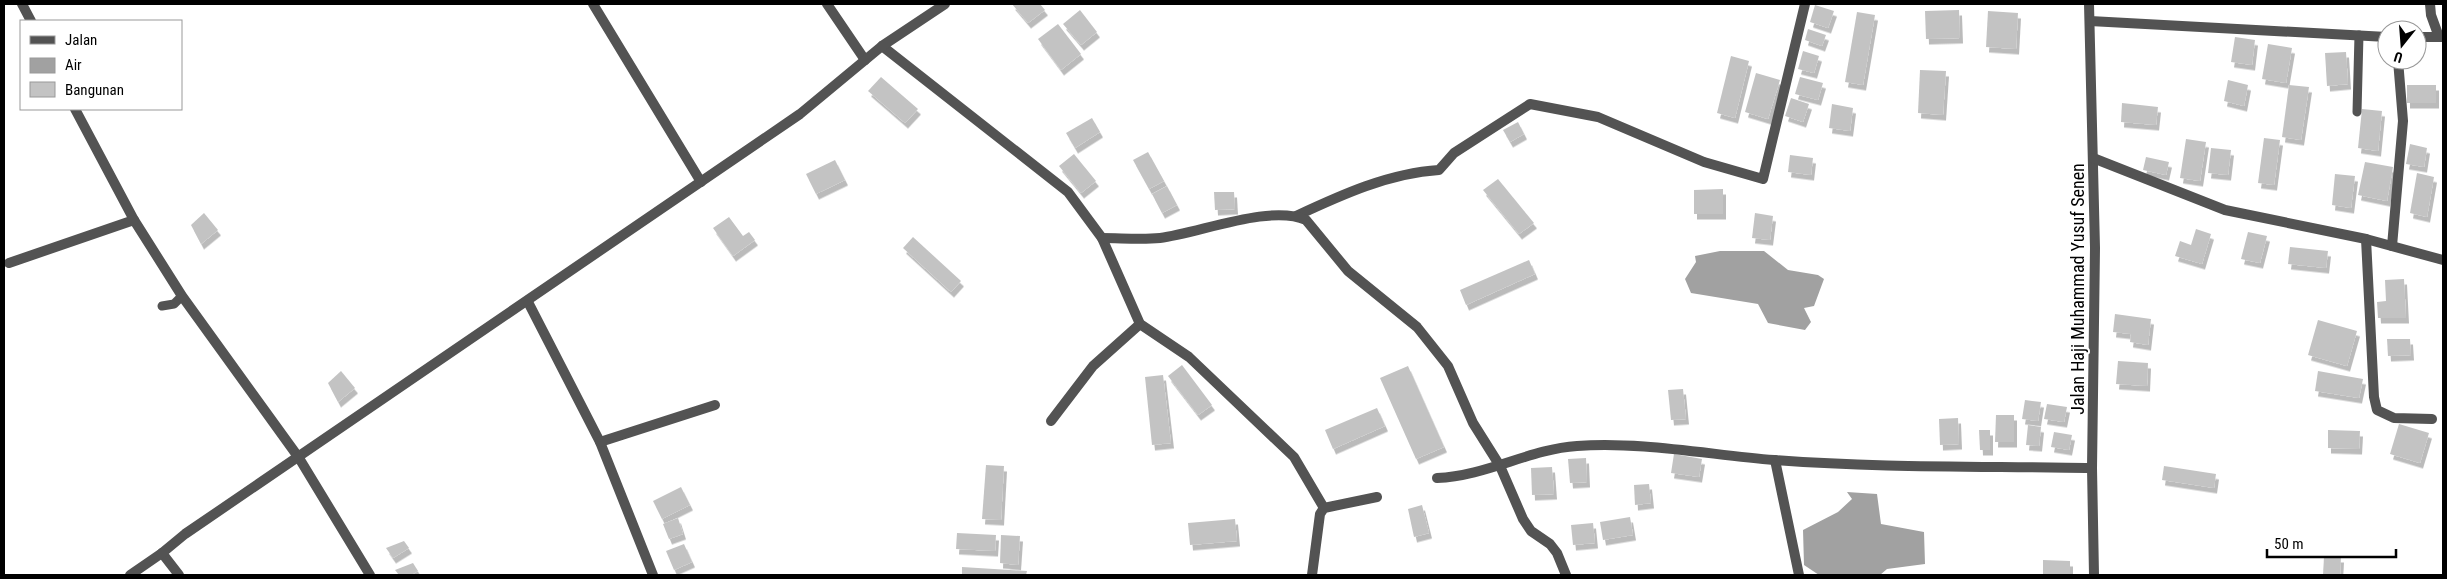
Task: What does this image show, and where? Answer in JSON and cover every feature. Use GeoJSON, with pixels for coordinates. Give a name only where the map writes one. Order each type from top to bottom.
{"type":"FeatureCollection","features":[{"type":"Feature","properties":{"kind":"street"},"geometry":{"type":"LineString","coordinates":[[22,4],[30,20]]}},
{"type":"Feature","properties":{"kind":"street"},"geometry":{"type":"LineString","coordinates":[[592,4],[701,182]]}},
{"type":"Feature","properties":{"kind":"street"},"geometry":{"type":"LineString","coordinates":[[827,4],[865,60]]}},
{"type":"Feature","properties":{"kind":"street"},"geometry":{"type":"LineString","coordinates":[[130,575],[162,554],[186,534],[528,302],[800,114],[882,46],[945,4]]}},
{"type":"Feature","properties":{"kind":"street"},"geometry":{"type":"LineString","coordinates":[[1296,216],[1394,176],[1418,171],[1439,170],[1454,153],[1530,104],[1598,117],[1704,162],[1763,179],[1806,4]]}},
{"type":"Feature","properties":{"kind":"street","name":"Jalan Haji Muhammad Yusuf Senen"},"geometry":{"type":"LineString","coordinates":[[2089,4],[2096,248],[2092,468],[2094,575]]}},
{"type":"Feature","properties":{"kind":"street"},"geometry":{"type":"LineString","coordinates":[[2427,37],[2441,37],[2431,15],[2430,4]]}},
{"type":"Feature","properties":{"kind":"street"},"geometry":{"type":"LineString","coordinates":[[2090,21],[2377,36]]}},
{"type":"Feature","properties":{"kind":"street"},"geometry":{"type":"LineString","coordinates":[[882,46],[1068,192],[1102,238],[1140,324],[1189,357],[1294,457],[1324,508]]}},
{"type":"Feature","properties":{"kind":"street"},"geometry":{"type":"LineString","coordinates":[[2392,246],[2403,121],[2399,70]]}},
{"type":"Feature","properties":{"kind":"street"},"geometry":{"type":"LineString","coordinates":[[76,110],[134,220],[182,296],[252,389],[299,458],[370,575]]}},
{"type":"Feature","properties":{"kind":"street"},"geometry":{"type":"LineString","coordinates":[[2093,158],[2226,210],[2366,239],[2443,260]]}},
{"type":"Feature","properties":{"kind":"street"},"geometry":{"type":"LineString","coordinates":[[1102,238],[1159,238],[1230,223],[1282,215],[1296,216],[1306,220],[1348,271],[1417,327],[1448,366],[1473,423],[1500,466],[1523,519],[1531,531],[1553,549],[1564,566],[1566,575]]}},
{"type":"Feature","properties":{"kind":"street"},"geometry":{"type":"LineString","coordinates":[[10,263],[134,220]]}},
{"type":"Feature","properties":{"kind":"street"},"geometry":{"type":"LineString","coordinates":[[2366,239],[2374,397],[2377,410],[2394,418],[2432,419]]}},
{"type":"Feature","properties":{"kind":"street"},"geometry":{"type":"LineString","coordinates":[[528,302],[600,442],[653,575]]}},
{"type":"Feature","properties":{"kind":"street"},"geometry":{"type":"LineString","coordinates":[[1051,421],[1093,366],[1140,324]]}},
{"type":"Feature","properties":{"kind":"street"},"geometry":{"type":"LineString","coordinates":[[600,442],[715,405]]}},
{"type":"Feature","properties":{"kind":"street"},"geometry":{"type":"LineString","coordinates":[[1437,478],[1453,478],[1553,450],[1576,446],[1606,445],[1775,460],[2092,468]]}},
{"type":"Feature","properties":{"kind":"street"},"geometry":{"type":"LineString","coordinates":[[1775,460],[1799,575]]}},
{"type":"Feature","properties":{"kind":"street"},"geometry":{"type":"LineString","coordinates":[[1312,575],[1320,514],[1324,508],[1377,497]]}},
{"type":"Feature","properties":{"kind":"street"},"geometry":{"type":"LineString","coordinates":[[162,554],[179,575]]}},
{"type":"Feature","properties":{"kind":"lane"},"geometry":{"type":"LineString","coordinates":[[2357,112],[2359,35]]}},
{"type":"Feature","properties":{"kind":"lane"},"geometry":{"type":"LineString","coordinates":[[162,306],[174,304],[182,296]]}},
{"type":"Feature","properties":{"kind":"water"},"geometry":{"type":"Polygon","coordinates":[[[1720,251],[1764,251],[1788,270],[1818,275],[1824,279],[1814,306],[1804,308],[1811,322],[1805,330],[1768,323],[1758,304],[1691,293],[1685,279],[1696,262],[1695,256],[1720,251]]]}},
{"type":"Feature","properties":{"kind":"water"},"geometry":{"type":"Polygon","coordinates":[[[1847,492],[1877,494],[1881,524],[1924,532],[1925,564],[1887,569],[1880,575],[1819,575],[1804,565],[1803,530],[1838,512],[1852,499],[1847,492]]]}},
{"type":"Feature","properties":{"kind":"building"},"geometry":{"type":"Polygon","coordinates":[[[1012,4],[1040,4],[1045,10],[1028,23],[1012,4]]]}},
{"type":"Feature","properties":{"kind":"building"},"geometry":{"type":"Polygon","coordinates":[[[1815,5],[1834,11],[1828,28],[1810,22],[1815,5]]]}},
{"type":"Feature","properties":{"kind":"building"},"geometry":{"type":"Polygon","coordinates":[[[1080,10],[1097,32],[1081,45],[1063,24],[1080,10]]]}},
{"type":"Feature","properties":{"kind":"building"},"geometry":{"type":"Polygon","coordinates":[[[1959,10],[1960,38],[1926,39],[1925,11],[1959,10]]]}},
{"type":"Feature","properties":{"kind":"building"},"geometry":{"type":"Polygon","coordinates":[[[1988,11],[2018,13],[2016,49],[1986,47],[1988,11]]]}},
{"type":"Feature","properties":{"kind":"building"},"geometry":{"type":"Polygon","coordinates":[[[1857,12],[1875,15],[1863,85],[1845,82],[1857,12]]]}},
{"type":"Feature","properties":{"kind":"building"},"geometry":{"type":"Polygon","coordinates":[[[1058,24],[1081,54],[1061,70],[1038,39],[1058,24]]]}},
{"type":"Feature","properties":{"kind":"building"},"geometry":{"type":"Polygon","coordinates":[[[1808,29],[1826,35],[1822,46],[1805,40],[1808,29]]]}},
{"type":"Feature","properties":{"kind":"building"},"geometry":{"type":"Polygon","coordinates":[[[2235,37],[2255,40],[2252,65],[2231,62],[2235,37]]]}},
{"type":"Feature","properties":{"kind":"building"},"geometry":{"type":"Polygon","coordinates":[[[2268,44],[2292,48],[2286,83],[2262,79],[2268,44]]]}},
{"type":"Feature","properties":{"kind":"building"},"geometry":{"type":"Polygon","coordinates":[[[1803,51],[1819,56],[1814,73],[1798,69],[1803,51]]]}},
{"type":"Feature","properties":{"kind":"building"},"geometry":{"type":"Polygon","coordinates":[[[2346,52],[2348,84],[2327,86],[2325,53],[2346,52]]]}},
{"type":"Feature","properties":{"kind":"building"},"geometry":{"type":"Polygon","coordinates":[[[1731,56],[1749,61],[1735,118],[1717,113],[1731,56]]]}},
{"type":"Feature","properties":{"kind":"building"},"geometry":{"type":"Polygon","coordinates":[[[1920,70],[1946,71],[1943,115],[1918,113],[1920,70]]]}},
{"type":"Feature","properties":{"kind":"building"},"geometry":{"type":"Polygon","coordinates":[[[1756,73],[1780,80],[1768,119],[1745,112],[1756,73]]]}},
{"type":"Feature","properties":{"kind":"building"},"geometry":{"type":"Polygon","coordinates":[[[881,77],[918,109],[905,123],[868,91],[881,77]]]}},
{"type":"Feature","properties":{"kind":"building"},"geometry":{"type":"Polygon","coordinates":[[[1800,77],[1823,83],[1818,100],[1795,94],[1800,77]]]}},
{"type":"Feature","properties":{"kind":"building"},"geometry":{"type":"Polygon","coordinates":[[[2228,80],[2248,85],[2244,106],[2224,101],[2228,80]]]}},
{"type":"Feature","properties":{"kind":"building"},"geometry":{"type":"Polygon","coordinates":[[[2289,85],[2309,87],[2301,140],[2282,137],[2289,85]]]}},
{"type":"Feature","properties":{"kind":"building"},"geometry":{"type":"Polygon","coordinates":[[[2407,85],[2436,85],[2436,103],[2407,103],[2407,85]]]}},
{"type":"Feature","properties":{"kind":"building"},"geometry":{"type":"Polygon","coordinates":[[[1791,98],[1809,104],[1803,122],[1785,116],[1791,98]]]}},
{"type":"Feature","properties":{"kind":"building"},"geometry":{"type":"Polygon","coordinates":[[[2122,103],[2158,107],[2156,125],[2121,122],[2122,103]]]}},
{"type":"Feature","properties":{"kind":"building"},"geometry":{"type":"Polygon","coordinates":[[[1832,104],[1853,108],[1850,131],[1829,128],[1832,104]]]}},
{"type":"Feature","properties":{"kind":"building"},"geometry":{"type":"Polygon","coordinates":[[[2362,109],[2382,111],[2378,151],[2358,148],[2362,109]]]}},
{"type":"Feature","properties":{"kind":"building"},"geometry":{"type":"Polygon","coordinates":[[[1092,118],[1100,132],[1075,148],[1066,133],[1092,118]]]}},
{"type":"Feature","properties":{"kind":"building"},"geometry":{"type":"Polygon","coordinates":[[[1518,122],[1524,134],[1510,142],[1503,130],[1518,122]]]}},
{"type":"Feature","properties":{"kind":"building"},"geometry":{"type":"Polygon","coordinates":[[[2264,138],[2280,140],[2274,185],[2258,183],[2264,138]]]}},
{"type":"Feature","properties":{"kind":"building"},"geometry":{"type":"Polygon","coordinates":[[[2186,139],[2206,142],[2200,181],[2180,178],[2186,139]]]}},
{"type":"Feature","properties":{"kind":"building"},"geometry":{"type":"Polygon","coordinates":[[[2410,144],[2427,148],[2424,167],[2406,164],[2410,144]]]}},
{"type":"Feature","properties":{"kind":"building"},"geometry":{"type":"Polygon","coordinates":[[[2211,148],[2231,150],[2228,175],[2208,173],[2211,148]]]}},
{"type":"Feature","properties":{"kind":"building"},"geometry":{"type":"Polygon","coordinates":[[[1148,152],[1164,181],[1149,189],[1133,160],[1148,152]]]}},
{"type":"Feature","properties":{"kind":"building"},"geometry":{"type":"Polygon","coordinates":[[[1074,154],[1096,181],[1081,193],[1059,166],[1074,154]]]}},
{"type":"Feature","properties":{"kind":"building"},"geometry":{"type":"Polygon","coordinates":[[[1790,155],[1813,158],[1811,175],[1788,172],[1790,155]]]}},
{"type":"Feature","properties":{"kind":"building"},"geometry":{"type":"Polygon","coordinates":[[[2146,157],[2169,162],[2166,175],[2143,170],[2146,157]]]}},
{"type":"Feature","properties":{"kind":"building"},"geometry":{"type":"Polygon","coordinates":[[[835,160],[845,180],[816,194],[806,174],[835,160]]]}},
{"type":"Feature","properties":{"kind":"building"},"geometry":{"type":"Polygon","coordinates":[[[2365,162],[2393,167],[2387,201],[2358,195],[2365,162]]]}},
{"type":"Feature","properties":{"kind":"building"},"geometry":{"type":"Polygon","coordinates":[[[2417,173],[2434,177],[2427,217],[2410,213],[2417,173]]]}},
{"type":"Feature","properties":{"kind":"building"},"geometry":{"type":"Polygon","coordinates":[[[2335,174],[2355,176],[2351,208],[2332,205],[2335,174]]]}},
{"type":"Feature","properties":{"kind":"building"},"geometry":{"type":"Polygon","coordinates":[[[1498,179],[1534,223],[1519,234],[1483,190],[1498,179]]]}},
{"type":"Feature","properties":{"kind":"building"},"geometry":{"type":"Polygon","coordinates":[[[1167,186],[1177,205],[1162,213],[1152,194],[1167,186]]]}},
{"type":"Feature","properties":{"kind":"building"},"geometry":{"type":"Polygon","coordinates":[[[1723,189],[1723,214],[1694,214],[1694,190],[1723,189]]]}},
{"type":"Feature","properties":{"kind":"building"},"geometry":{"type":"Polygon","coordinates":[[[1214,192],[1234,192],[1235,209],[1215,210],[1214,192]]]}},
{"type":"Feature","properties":{"kind":"building"},"geometry":{"type":"Polygon","coordinates":[[[204,213],[218,230],[201,244],[191,225],[204,213]]]}},
{"type":"Feature","properties":{"kind":"building"},"geometry":{"type":"Polygon","coordinates":[[[1755,213],[1773,216],[1770,240],[1752,238],[1755,213]]]}},
{"type":"Feature","properties":{"kind":"building"},"geometry":{"type":"Polygon","coordinates":[[[729,217],[743,236],[749,232],[755,240],[733,256],[713,228],[729,217]]]}},
{"type":"Feature","properties":{"kind":"building"},"geometry":{"type":"Polygon","coordinates":[[[2196,229],[2211,234],[2202,264],[2175,256],[2180,241],[2191,245],[2196,229]]]}},
{"type":"Feature","properties":{"kind":"building"},"geometry":{"type":"Polygon","coordinates":[[[2248,232],[2267,236],[2260,263],[2241,259],[2248,232]]]}},
{"type":"Feature","properties":{"kind":"building"},"geometry":{"type":"Polygon","coordinates":[[[913,237],[961,281],[951,292],[903,248],[913,237]]]}},
{"type":"Feature","properties":{"kind":"building"},"geometry":{"type":"Polygon","coordinates":[[[2290,247],[2328,251],[2326,268],[2288,264],[2290,247]]]}},
{"type":"Feature","properties":{"kind":"building"},"geometry":{"type":"Polygon","coordinates":[[[1529,260],[1535,274],[1466,305],[1460,290],[1529,260]]]}},
{"type":"Feature","properties":{"kind":"building"},"geometry":{"type":"Polygon","coordinates":[[[2404,279],[2406,318],[2378,318],[2377,302],[2386,301],[2385,280],[2404,279]]]}},
{"type":"Feature","properties":{"kind":"building"},"geometry":{"type":"Polygon","coordinates":[[[2115,314],[2151,319],[2148,345],[2130,342],[2131,334],[2113,332],[2115,314]]]}},
{"type":"Feature","properties":{"kind":"building"},"geometry":{"type":"Polygon","coordinates":[[[2318,320],[2357,331],[2347,366],[2308,355],[2318,320]]]}},
{"type":"Feature","properties":{"kind":"building"},"geometry":{"type":"Polygon","coordinates":[[[2387,339],[2410,339],[2411,355],[2388,356],[2387,339]]]}},
{"type":"Feature","properties":{"kind":"building"},"geometry":{"type":"Polygon","coordinates":[[[2118,361],[2148,363],[2147,386],[2116,384],[2118,361]]]}},
{"type":"Feature","properties":{"kind":"building"},"geometry":{"type":"Polygon","coordinates":[[[1182,365],[1212,405],[1198,415],[1168,376],[1182,365]]]}},
{"type":"Feature","properties":{"kind":"building"},"geometry":{"type":"Polygon","coordinates":[[[1408,366],[1444,447],[1416,459],[1380,378],[1408,366]]]}},
{"type":"Feature","properties":{"kind":"building"},"geometry":{"type":"Polygon","coordinates":[[[341,371],[355,388],[338,402],[328,383],[341,371]]]}},
{"type":"Feature","properties":{"kind":"building"},"geometry":{"type":"Polygon","coordinates":[[[2318,371],[2363,379],[2359,398],[2315,391],[2318,371]]]}},
{"type":"Feature","properties":{"kind":"building"},"geometry":{"type":"Polygon","coordinates":[[[1163,375],[1171,443],[1152,445],[1145,377],[1163,375]]]}},
{"type":"Feature","properties":{"kind":"building"},"geometry":{"type":"Polygon","coordinates":[[[1683,389],[1686,419],[1671,420],[1668,390],[1683,389]]]}},
{"type":"Feature","properties":{"kind":"building"},"geometry":{"type":"Polygon","coordinates":[[[2025,400],[2041,402],[2038,421],[2022,419],[2025,400]]]}},
{"type":"Feature","properties":{"kind":"building"},"geometry":{"type":"Polygon","coordinates":[[[2047,404],[2067,407],[2064,422],[2044,419],[2047,404]]]}},
{"type":"Feature","properties":{"kind":"building"},"geometry":{"type":"Polygon","coordinates":[[[1377,408],[1385,426],[1333,449],[1325,430],[1377,408]]]}},
{"type":"Feature","properties":{"kind":"building"},"geometry":{"type":"Polygon","coordinates":[[[1996,415],[2014,415],[2014,442],[1995,442],[1996,415]]]}},
{"type":"Feature","properties":{"kind":"building"},"geometry":{"type":"Polygon","coordinates":[[[1958,418],[1959,444],[1940,445],[1939,419],[1958,418]]]}},
{"type":"Feature","properties":{"kind":"building"},"geometry":{"type":"Polygon","coordinates":[[[2399,424],[2429,433],[2420,463],[2390,454],[2399,424]]]}},
{"type":"Feature","properties":{"kind":"building"},"geometry":{"type":"Polygon","coordinates":[[[2028,425],[2041,427],[2039,446],[2026,445],[2028,425]]]}},
{"type":"Feature","properties":{"kind":"building"},"geometry":{"type":"Polygon","coordinates":[[[1979,430],[1990,430],[1990,450],[1980,450],[1979,430]]]}},
{"type":"Feature","properties":{"kind":"building"},"geometry":{"type":"Polygon","coordinates":[[[2328,430],[2360,431],[2359,449],[2328,448],[2328,430]]]}},
{"type":"Feature","properties":{"kind":"building"},"geometry":{"type":"Polygon","coordinates":[[[2054,432],[2072,435],[2069,450],[2051,447],[2054,432]]]}},
{"type":"Feature","properties":{"kind":"building"},"geometry":{"type":"Polygon","coordinates":[[[1674,454],[1702,459],[1699,477],[1671,473],[1674,454]]]}},
{"type":"Feature","properties":{"kind":"building"},"geometry":{"type":"Polygon","coordinates":[[[1586,458],[1587,482],[1570,483],[1568,459],[1586,458]]]}},
{"type":"Feature","properties":{"kind":"building"},"geometry":{"type":"Polygon","coordinates":[[[986,465],[1004,466],[1001,520],[982,519],[986,465]]]}},
{"type":"Feature","properties":{"kind":"building"},"geometry":{"type":"Polygon","coordinates":[[[2164,466],[2216,474],[2214,488],[2162,480],[2164,466]]]}},
{"type":"Feature","properties":{"kind":"building"},"geometry":{"type":"Polygon","coordinates":[[[1552,467],[1554,494],[1532,495],[1531,468],[1552,467]]]}},
{"type":"Feature","properties":{"kind":"building"},"geometry":{"type":"Polygon","coordinates":[[[1649,484],[1651,503],[1635,505],[1634,485],[1649,484]]]}},
{"type":"Feature","properties":{"kind":"building"},"geometry":{"type":"Polygon","coordinates":[[[681,487],[690,505],[662,519],[653,501],[681,487]]]}},
{"type":"Feature","properties":{"kind":"building"},"geometry":{"type":"Polygon","coordinates":[[[1422,505],[1429,533],[1414,537],[1408,509],[1422,505]]]}},
{"type":"Feature","properties":{"kind":"building"},"geometry":{"type":"Polygon","coordinates":[[[1630,517],[1633,535],[1603,540],[1600,522],[1630,517]]]}},
{"type":"Feature","properties":{"kind":"building"},"geometry":{"type":"Polygon","coordinates":[[[678,518],[683,534],[669,539],[663,524],[678,518]]]}},
{"type":"Feature","properties":{"kind":"building"},"geometry":{"type":"Polygon","coordinates":[[[1235,519],[1237,541],[1190,545],[1188,523],[1235,519]]]}},
{"type":"Feature","properties":{"kind":"building"},"geometry":{"type":"Polygon","coordinates":[[[1593,523],[1595,543],[1573,545],[1571,525],[1593,523]]]}},
{"type":"Feature","properties":{"kind":"building"},"geometry":{"type":"Polygon","coordinates":[[[957,533],[996,535],[995,551],[956,549],[957,533]]]}},
{"type":"Feature","properties":{"kind":"building"},"geometry":{"type":"Polygon","coordinates":[[[1001,535],[1020,536],[1018,565],[1000,563],[1001,535]]]}},
{"type":"Feature","properties":{"kind":"building"},"geometry":{"type":"Polygon","coordinates":[[[404,541],[409,548],[393,558],[386,548],[404,541]]]}},
{"type":"Feature","properties":{"kind":"building"},"geometry":{"type":"Polygon","coordinates":[[[684,544],[692,562],[674,570],[666,551],[684,544]]]}},
{"type":"Feature","properties":{"kind":"building"},"geometry":{"type":"Polygon","coordinates":[[[2324,557],[2341,557],[2340,575],[2323,575],[2324,557]]]}},
{"type":"Feature","properties":{"kind":"building"},"geometry":{"type":"Polygon","coordinates":[[[2043,560],[2070,561],[2070,575],[2043,575],[2043,560]]]}},
{"type":"Feature","properties":{"kind":"building"},"geometry":{"type":"Polygon","coordinates":[[[413,563],[418,571],[411,575],[399,575],[395,570],[413,563]]]}},
{"type":"Feature","properties":{"kind":"building"},"geometry":{"type":"Polygon","coordinates":[[[962,567],[1027,571],[1026,575],[962,575],[962,567]]]}}]}
